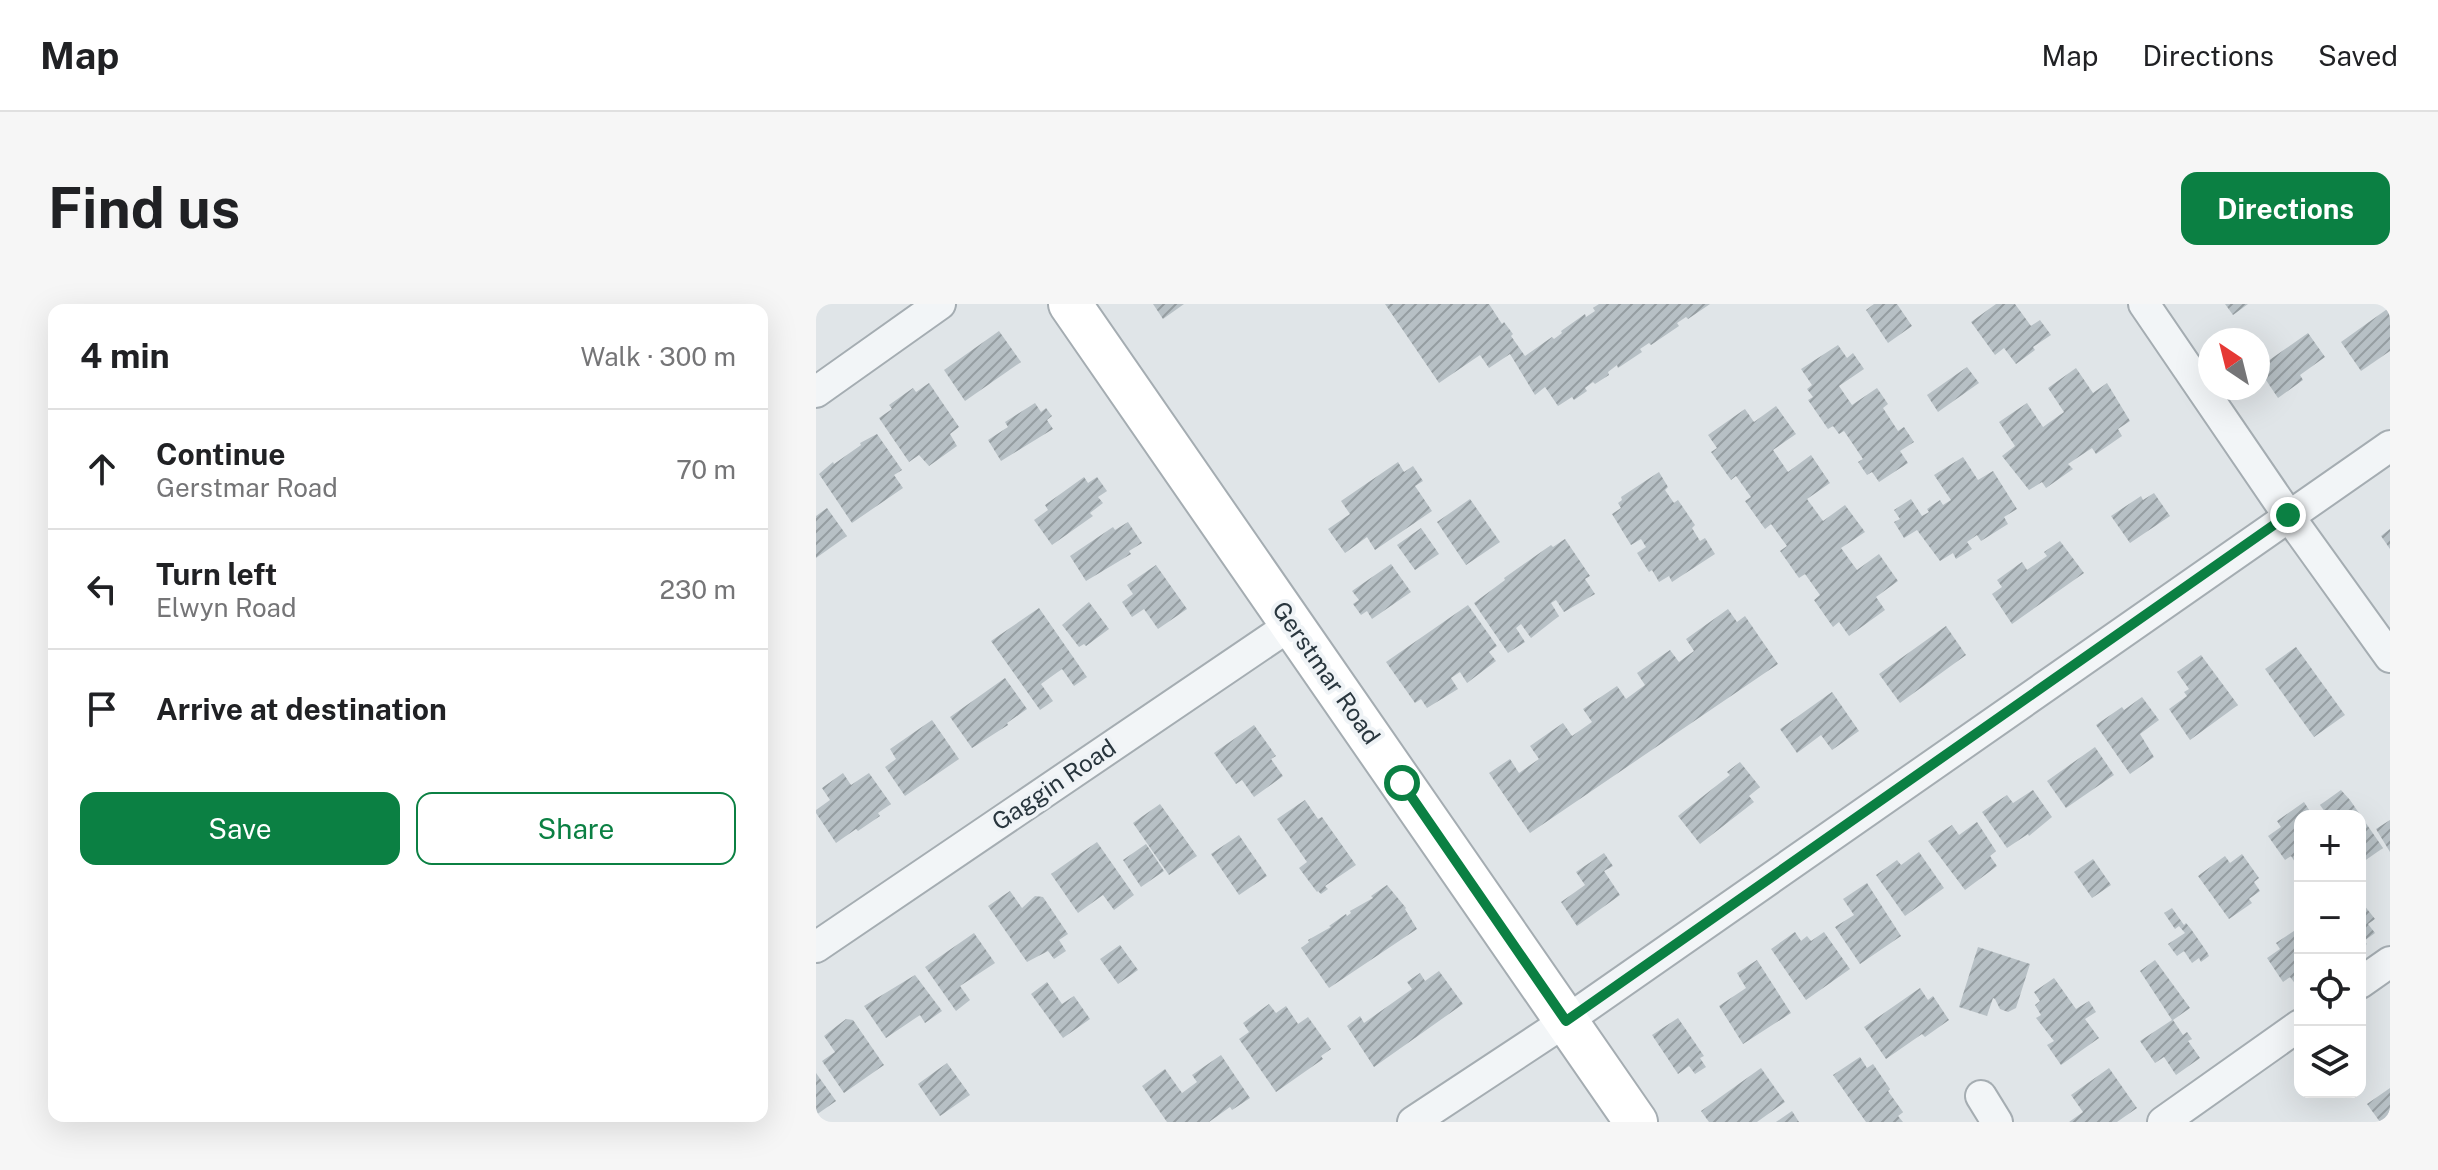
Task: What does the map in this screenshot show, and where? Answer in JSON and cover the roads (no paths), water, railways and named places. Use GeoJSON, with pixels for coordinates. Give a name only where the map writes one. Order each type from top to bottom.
{"type":"FeatureCollection","features":[{"type":"Feature","properties":{"kind":"street"},"geometry":{"type":"LineString","coordinates":[[816,392],[940,304]]}},
{"type":"Feature","properties":{"kind":"street","name":"Gerstmar Road"},"geometry":{"type":"LineString","coordinates":[[1070,304],[1636,1122]]}},
{"type":"Feature","properties":{"kind":"street"},"geometry":{"type":"LineString","coordinates":[[2144,304],[2288,515],[2390,657]]}},
{"type":"Feature","properties":{"kind":"street"},"geometry":{"type":"LineString","coordinates":[[1413,1122],[1566,1021],[2390,446]]}},
{"type":"Feature","properties":{"kind":"street","name":"Gaggin Road"},"geometry":{"type":"LineString","coordinates":[[816,947],[1292,624]]}},
{"type":"Feature","properties":{"kind":"street"},"geometry":{"type":"LineString","coordinates":[[2366,979],[2390,962]]}},
{"type":"Feature","properties":{"kind":"street"},"geometry":{"type":"LineString","coordinates":[[2163,1122],[2299,1026]]}},
{"type":"Feature","properties":{"kind":"street"},"geometry":{"type":"LineString","coordinates":[[1981,1096],[1997,1122]]}}]}
